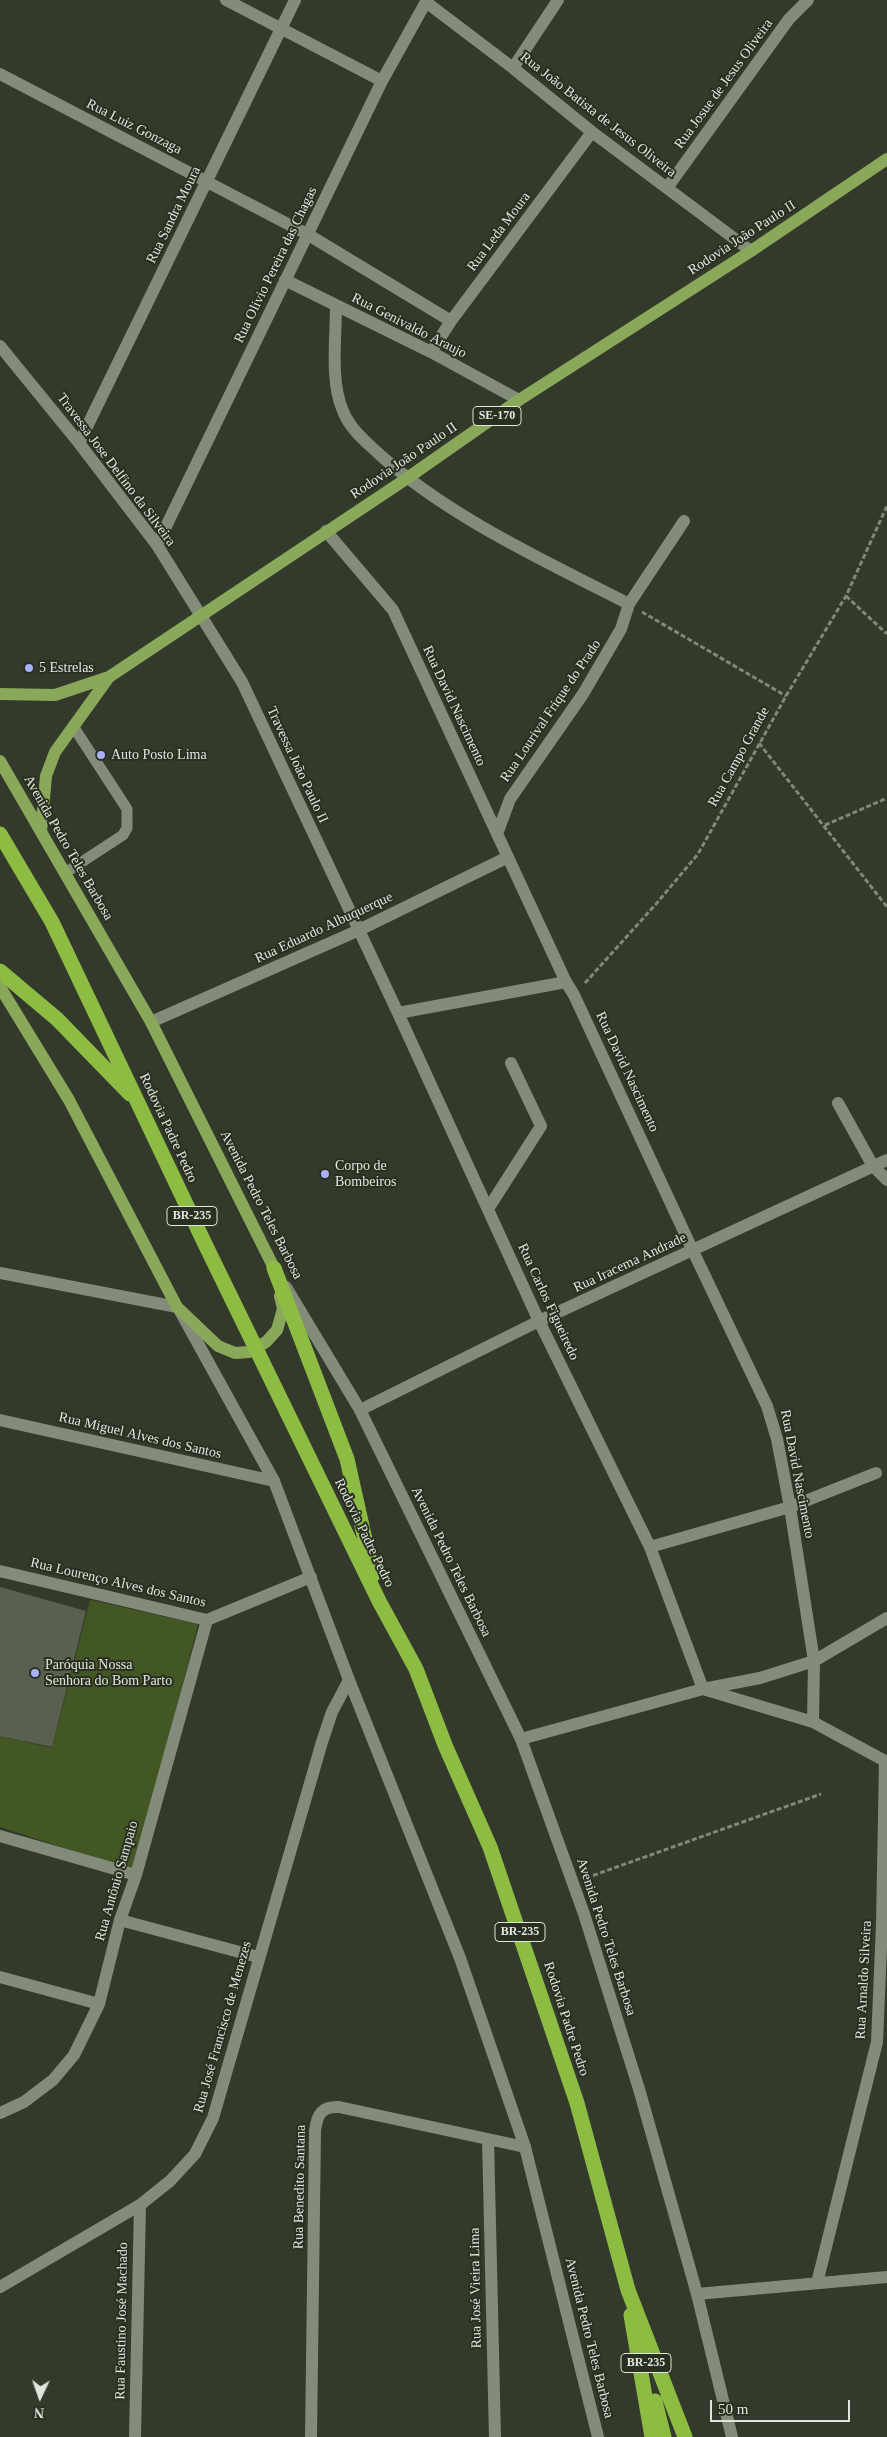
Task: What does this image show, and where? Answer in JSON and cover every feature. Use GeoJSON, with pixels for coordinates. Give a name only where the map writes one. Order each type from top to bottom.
{"type":"FeatureCollection","features":[{"type":"Feature","properties":{"kind":"highway","name":"Rodovia Padre Pedro"},"geometry":{"type":"LineString","coordinates":[[0,834],[52,922],[256,1349],[379,1601],[416,1669],[445,1745],[490,1847],[577,2103],[626,2283],[664,2437]]}},
{"type":"Feature","properties":{"kind":"highway"},"geometry":{"type":"LineString","coordinates":[[0,972],[58,1019],[139,1103]]}},
{"type":"Feature","properties":{"kind":"highway"},"geometry":{"type":"LineString","coordinates":[[274,1268],[347,1459],[379,1601]]}},
{"type":"Feature","properties":{"kind":"highway"},"geometry":{"type":"LineString","coordinates":[[626,2283],[652,2437]]}},
{"type":"Feature","properties":{"kind":"highway"},"geometry":{"type":"LineString","coordinates":[[626,2283],[685,2437]]}},
{"type":"Feature","properties":{"kind":"main road","name":"Rodovia João Paulo II"},"geometry":{"type":"LineString","coordinates":[[41,832],[46,776],[55,752],[109,676],[406,479],[519,400],[751,251],[887,160]]}},
{"type":"Feature","properties":{"kind":"main road"},"geometry":{"type":"LineString","coordinates":[[0,694],[55,695],[109,676]]}},
{"type":"Feature","properties":{"kind":"main road","name":"Avenida Pedro Teles Barbosa"},"geometry":{"type":"LineString","coordinates":[[0,761],[151,1022],[274,1268]]}},
{"type":"Feature","properties":{"kind":"main road","name":"Avenida Pedro Teles Barbosa"},"geometry":{"type":"LineString","coordinates":[[0,986],[69,1100],[177,1307]]}},
{"type":"Feature","properties":{"kind":"main road"},"geometry":{"type":"LineString","coordinates":[[177,1307],[218,1346],[235,1353],[256,1349],[277,1330],[283,1309],[274,1268]]}},
{"type":"Feature","properties":{"kind":"street"},"geometry":{"type":"LineString","coordinates":[[226,0],[382,82]]}},
{"type":"Feature","properties":{"kind":"street","name":"Rua Sandra Moura"},"geometry":{"type":"LineString","coordinates":[[79,442],[295,0]]}},
{"type":"Feature","properties":{"kind":"street"},"geometry":{"type":"LineString","coordinates":[[513,68],[558,0]]}},
{"type":"Feature","properties":{"kind":"street","name":"Rua Josue de Jesus Oliveira"},"geometry":{"type":"LineString","coordinates":[[667,188],[789,19],[808,0]]}},
{"type":"Feature","properties":{"kind":"street","name":"Rua João Batista de Jesus Oliveira"},"geometry":{"type":"LineString","coordinates":[[427,1],[592,132],[751,251]]}},
{"type":"Feature","properties":{"kind":"street","name":"Rua Olivio Pereira das Chagas"},"geometry":{"type":"LineString","coordinates":[[157,545],[382,82],[427,1]]}},
{"type":"Feature","properties":{"kind":"street","name":"Rua Luiz Gonzaga"},"geometry":{"type":"LineString","coordinates":[[0,74],[307,234]]}},
{"type":"Feature","properties":{"kind":"street","name":"Rua Leda Moura"},"geometry":{"type":"LineString","coordinates":[[431,352],[592,132]]}},
{"type":"Feature","properties":{"kind":"street","name":"Rua Genivaldo Araujo"},"geometry":{"type":"LineString","coordinates":[[307,234],[452,321]]}},
{"type":"Feature","properties":{"kind":"street","name":"Rua Genivaldo Araujo"},"geometry":{"type":"LineString","coordinates":[[285,280],[431,352],[519,400]]}},
{"type":"Feature","properties":{"kind":"street"},"geometry":{"type":"LineString","coordinates":[[336,306],[336,394],[343,413],[356,434],[406,479],[513,544],[629,604]]}},
{"type":"Feature","properties":{"kind":"street","name":"Travessa Jose Delfino da Silveira"},"geometry":{"type":"LineString","coordinates":[[0,346],[79,442],[157,545],[200,617]]}},
{"type":"Feature","properties":{"kind":"street","name":"Rua Lourival Frique do Prado"},"geometry":{"type":"LineString","coordinates":[[496,834],[510,800],[584,694],[612,647],[625,620],[629,604],[684,522]]}},
{"type":"Feature","properties":{"kind":"street","name":"Rua David Nascimento"},"geometry":{"type":"LineString","coordinates":[[326,531],[393,610],[496,834],[566,982],[574,995],[692,1251],[767,1406],[777,1439],[790,1508],[814,1661],[813,1722]]}},
{"type":"Feature","properties":{"kind":"street","name":"Travessa João Paulo II"},"geometry":{"type":"LineString","coordinates":[[200,617],[242,682],[358,931]]}},
{"type":"Feature","properties":{"kind":"street","name":"Rua Eduardo Albuquerque"},"geometry":{"type":"LineString","coordinates":[[151,1022],[358,931],[508,858]]}},
{"type":"Feature","properties":{"kind":"street","name":"Rua Carlos Figueiredo"},"geometry":{"type":"LineString","coordinates":[[358,931],[398,1013],[539,1321],[650,1547],[703,1689]]}},
{"type":"Feature","properties":{"kind":"street"},"geometry":{"type":"LineString","coordinates":[[398,1013],[566,982]]}},
{"type":"Feature","properties":{"kind":"street"},"geometry":{"type":"LineString","coordinates":[[488,1210],[541,1126],[511,1063]]}},
{"type":"Feature","properties":{"kind":"street"},"geometry":{"type":"LineString","coordinates":[[838,1104],[873,1166],[887,1180]]}},
{"type":"Feature","properties":{"kind":"street","name":"Rua Iracema Andrade"},"geometry":{"type":"LineString","coordinates":[[360,1410],[539,1321],[887,1160]]}},
{"type":"Feature","properties":{"kind":"street","name":"Avenida Pedro Teles Barbosa"},"geometry":{"type":"LineString","coordinates":[[274,1268],[360,1410],[521,1740],[573,1883],[639,2089],[698,2294],[732,2437]]}},
{"type":"Feature","properties":{"kind":"street"},"geometry":{"type":"LineString","coordinates":[[0,1273],[177,1307]]}},
{"type":"Feature","properties":{"kind":"street","name":"Avenida Pedro Teles Barbosa"},"geometry":{"type":"LineString","coordinates":[[177,1307],[274,1481],[349,1680],[460,1958],[525,2147],[598,2437]]}},
{"type":"Feature","properties":{"kind":"street","name":"Rua Miguel Alves dos Santos"},"geometry":{"type":"LineString","coordinates":[[0,1420],[274,1481]]}},
{"type":"Feature","properties":{"kind":"street"},"geometry":{"type":"LineString","coordinates":[[650,1547],[790,1508],[876,1472]]}},
{"type":"Feature","properties":{"kind":"street","name":"Rua Lourenço Alves dos Santos"},"geometry":{"type":"LineString","coordinates":[[0,1571],[207,1620],[311,1577]]}},
{"type":"Feature","properties":{"kind":"street"},"geometry":{"type":"LineString","coordinates":[[521,1740],[703,1689],[760,1678],[814,1661],[887,1618]]}},
{"type":"Feature","properties":{"kind":"street","name":"Rua Antônio Sampaio"},"geometry":{"type":"LineString","coordinates":[[0,2114],[24,2102],[54,2080],[74,2055],[99,2004],[120,1920],[136,1875],[207,1620]]}},
{"type":"Feature","properties":{"kind":"street","name":"Rua José Francisco de Menezes"},"geometry":{"type":"LineString","coordinates":[[0,2287],[140,2206],[170,2181],[195,2154],[214,2118],[258,1958],[324,1734],[332,1712],[349,1680]]}},
{"type":"Feature","properties":{"kind":"street"},"geometry":{"type":"LineString","coordinates":[[703,1689],[813,1722],[886,1762]]}},
{"type":"Feature","properties":{"kind":"street","name":"Rua Arnaldo Silveira"},"geometry":{"type":"LineString","coordinates":[[817,2283],[877,2042],[886,1762]]}},
{"type":"Feature","properties":{"kind":"street"},"geometry":{"type":"LineString","coordinates":[[0,1836],[136,1875]]}},
{"type":"Feature","properties":{"kind":"street"},"geometry":{"type":"LineString","coordinates":[[120,1920],[258,1958]]}},
{"type":"Feature","properties":{"kind":"street"},"geometry":{"type":"LineString","coordinates":[[0,1977],[99,2004]]}},
{"type":"Feature","properties":{"kind":"street","name":"Rua Benedito Santana"},"geometry":{"type":"LineString","coordinates":[[311,2437],[316,2119],[321,2111],[328,2107],[339,2107],[525,2147]]}},
{"type":"Feature","properties":{"kind":"street","name":"Rua José Vieira Lima"},"geometry":{"type":"LineString","coordinates":[[488,2139],[495,2437]]}},
{"type":"Feature","properties":{"kind":"street","name":"Rua Faustino José Machado"},"geometry":{"type":"LineString","coordinates":[[135,2437],[140,2206]]}},
{"type":"Feature","properties":{"kind":"street"},"geometry":{"type":"LineString","coordinates":[[698,2294],[887,2277]]}},
{"type":"Feature","properties":{"kind":"lane"},"geometry":{"type":"LineString","coordinates":[[65,873],[123,836],[128,818],[128,809],[73,726]]}},
{"type":"Feature","properties":{"kind":"path","name":"Rua Campo Grande"},"geometry":{"type":"LineString","coordinates":[[574,995],[698,854],[759,743],[846,596],[887,506]]}},
{"type":"Feature","properties":{"kind":"path"},"geometry":{"type":"LineString","coordinates":[[846,596],[887,632]]}},
{"type":"Feature","properties":{"kind":"path"},"geometry":{"type":"LineString","coordinates":[[629,604],[786,696]]}},
{"type":"Feature","properties":{"kind":"path"},"geometry":{"type":"LineString","coordinates":[[759,743],[825,825],[887,907]]}},
{"type":"Feature","properties":{"kind":"path"},"geometry":{"type":"LineString","coordinates":[[825,825],[887,798]]}},
{"type":"Feature","properties":{"kind":"path"},"geometry":{"type":"LineString","coordinates":[[573,1883],[820,1794]]}},
{"type":"Feature","properties":{"kind":"green space"},"geometry":{"type":"Polygon","coordinates":[[[90,1600],[198,1624],[135,1871],[0,1827],[0,1736],[52,1748],[90,1600]]]}},
{"type":"Feature","properties":{"kind":"building","name":"Paróquia Nossa Senhora do Bom Parto"},"geometry":{"type":"Polygon","coordinates":[[[0,1587],[86,1611],[52,1747],[0,1736],[0,1587]]]}},
{"type":"Feature","properties":{"kind":"place","name":"5 Estrelas"},"geometry":{"type":"Point","coordinates":[29,668]}},
{"type":"Feature","properties":{"kind":"place","name":"Auto Posto Lima"},"geometry":{"type":"Point","coordinates":[101,755]}},
{"type":"Feature","properties":{"kind":"place","name":"Corpo de Bombeiros"},"geometry":{"type":"Point","coordinates":[325,1174]}},
{"type":"Feature","properties":{"kind":"place","name":"Paróquia Nossa Senhora do Bom Parto"},"geometry":{"type":"Point","coordinates":[35,1673]}}]}
